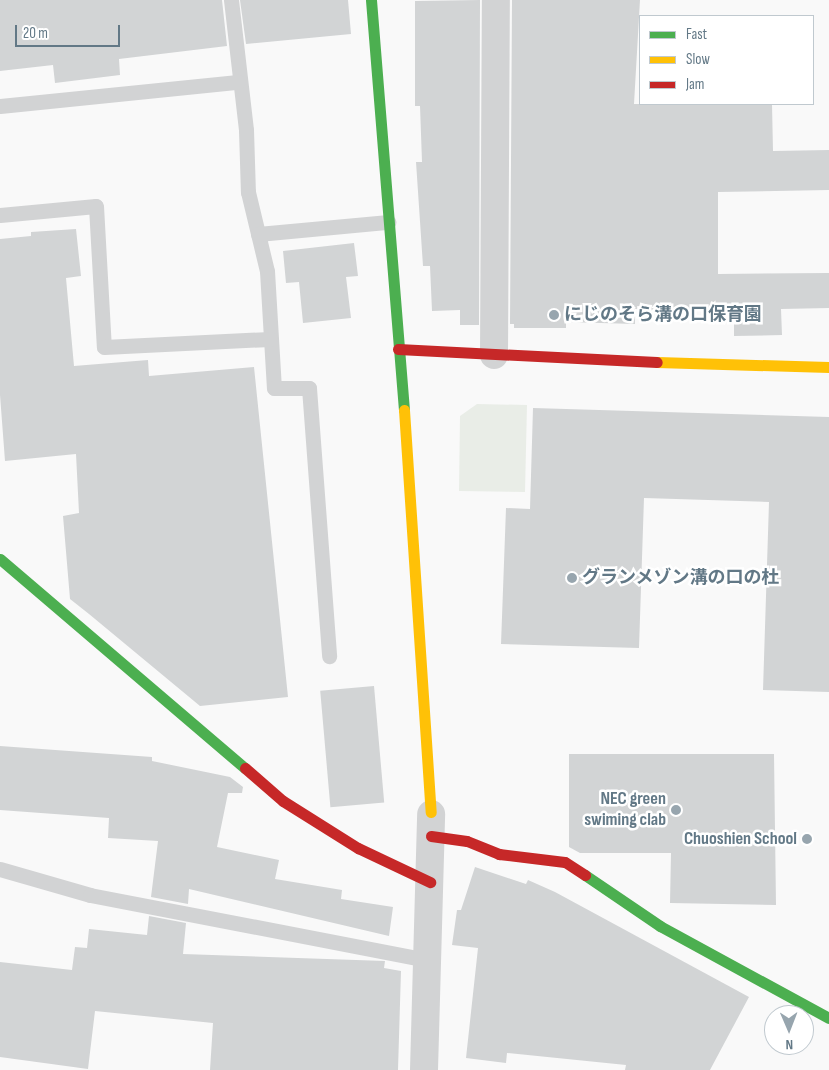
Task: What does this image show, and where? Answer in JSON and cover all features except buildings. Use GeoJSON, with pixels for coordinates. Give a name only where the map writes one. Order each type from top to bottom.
{"type":"FeatureCollection","features":[{"type":"Feature","properties":{"kind":"street"},"geometry":{"type":"LineString","coordinates":[[371,0],[413,520],[431,824],[424,1070]]}},
{"type":"Feature","properties":{"kind":"street"},"geometry":{"type":"LineString","coordinates":[[494,355],[496,0]]}},
{"type":"Feature","properties":{"kind":"street"},"geometry":{"type":"LineString","coordinates":[[398,349],[494,355],[829,367]]}},
{"type":"Feature","properties":{"kind":"street"},"geometry":{"type":"LineString","coordinates":[[0,559],[283,801],[358,848],[430,882]]}},
{"type":"Feature","properties":{"kind":"street"},"geometry":{"type":"LineString","coordinates":[[431,824],[499,854],[565,862],[660,926],[829,1018]]}},
{"type":"Feature","properties":{"kind":"lane"},"geometry":{"type":"LineString","coordinates":[[231,0],[238,82],[246,130],[248,192],[267,271],[274,388],[309,388],[329,656]]}},
{"type":"Feature","properties":{"kind":"lane"},"geometry":{"type":"LineString","coordinates":[[0,106],[238,82]]}},
{"type":"Feature","properties":{"kind":"lane"},"geometry":{"type":"LineString","coordinates":[[0,215],[96,206],[104,347],[270,339]]}},
{"type":"Feature","properties":{"kind":"lane"},"geometry":{"type":"LineString","coordinates":[[258,234],[388,222]]}},
{"type":"Feature","properties":{"kind":"lane"},"geometry":{"type":"LineString","coordinates":[[0,869],[90,895],[428,960]]}},
{"type":"Feature","properties":{"kind":"shaded area"},"geometry":{"type":"Polygon","coordinates":[[[477,404],[527,405],[525,492],[459,491],[460,416],[477,404]]]}},
{"type":"Feature","properties":{"kind":"traffic: fast"},"geometry":{"type":"LineString","coordinates":[[371,0],[404,410]]}},
{"type":"Feature","properties":{"kind":"traffic: fast"},"geometry":{"type":"LineString","coordinates":[[0,559],[245,768]]}},
{"type":"Feature","properties":{"kind":"traffic: fast"},"geometry":{"type":"LineString","coordinates":[[585,875],[660,926],[829,1018]]}},
{"type":"Feature","properties":{"kind":"traffic: slow"},"geometry":{"type":"LineString","coordinates":[[657,362],[829,367]]}},
{"type":"Feature","properties":{"kind":"traffic: slow"},"geometry":{"type":"LineString","coordinates":[[404,410],[431,812]]}},
{"type":"Feature","properties":{"kind":"traffic: jam"},"geometry":{"type":"LineString","coordinates":[[398,349],[657,362]]}},
{"type":"Feature","properties":{"kind":"traffic: jam"},"geometry":{"type":"LineString","coordinates":[[245,768],[283,801],[358,848],[430,882]]}},
{"type":"Feature","properties":{"kind":"traffic: jam"},"geometry":{"type":"LineString","coordinates":[[431,836],[467,841],[499,854],[565,862],[585,875]]}},
{"type":"Feature","properties":{"kind":"place","name":"にじのそら溝の口保育園"},"geometry":{"type":"Point","coordinates":[554,315]}},
{"type":"Feature","properties":{"kind":"place","name":"グランメゾン溝の口の杜"},"geometry":{"type":"Point","coordinates":[572,578]}},
{"type":"Feature","properties":{"kind":"place","name":"NEC green swiming clab"},"geometry":{"type":"Point","coordinates":[676,810]}},
{"type":"Feature","properties":{"kind":"place","name":"Chuoshien School"},"geometry":{"type":"Point","coordinates":[807,839]}}]}
